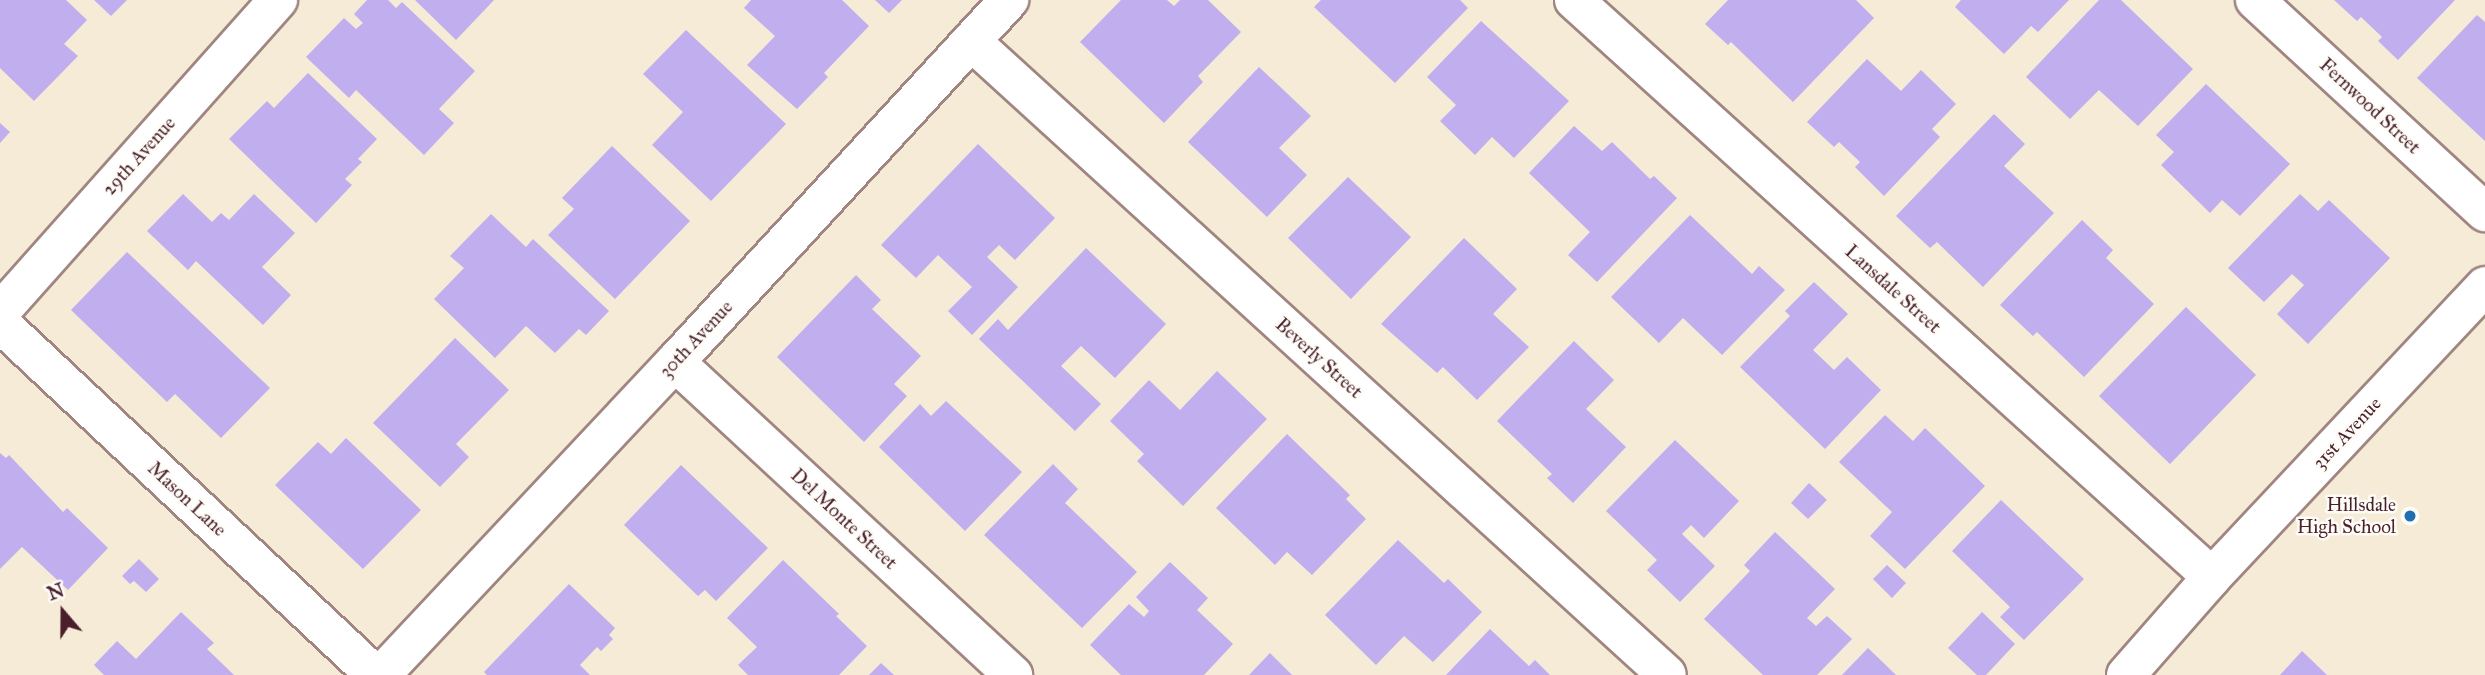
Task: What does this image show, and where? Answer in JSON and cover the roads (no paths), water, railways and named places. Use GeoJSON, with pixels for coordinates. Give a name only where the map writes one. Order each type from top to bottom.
{"type":"FeatureCollection","features":[{"type":"Feature","properties":{"kind":"street","name":"29th Avenue"},"geometry":{"type":"LineString","coordinates":[[0,312],[278,0]]}},
{"type":"Feature","properties":{"kind":"street","name":"30th Avenue"},"geometry":{"type":"LineString","coordinates":[[381,675],[1009,0]]}},
{"type":"Feature","properties":{"kind":"street","name":"Lansdale Street"},"geometry":{"type":"LineString","coordinates":[[1574,0],[2212,577]]}},
{"type":"Feature","properties":{"kind":"street","name":"Fernwood Street"},"geometry":{"type":"LineString","coordinates":[[2255,0],[2485,212]]}},
{"type":"Feature","properties":{"kind":"street","name":"Beverly Street"},"geometry":{"type":"LineString","coordinates":[[971,41],[1667,675]]}},
{"type":"Feature","properties":{"kind":"street","name":"31st Avenue"},"geometry":{"type":"LineString","coordinates":[[2126,675],[2212,577],[2485,286]]}},
{"type":"Feature","properties":{"kind":"street","name":"Mason Lane"},"geometry":{"type":"LineString","coordinates":[[0,323],[375,675]]}},
{"type":"Feature","properties":{"kind":"street","name":"Del Monte Street"},"geometry":{"type":"LineString","coordinates":[[675,362],[1013,675]]}},
{"type":"Feature","properties":{"kind":"place","name":"Hillsdale High School"},"geometry":{"type":"Point","coordinates":[2410,516]}}]}
